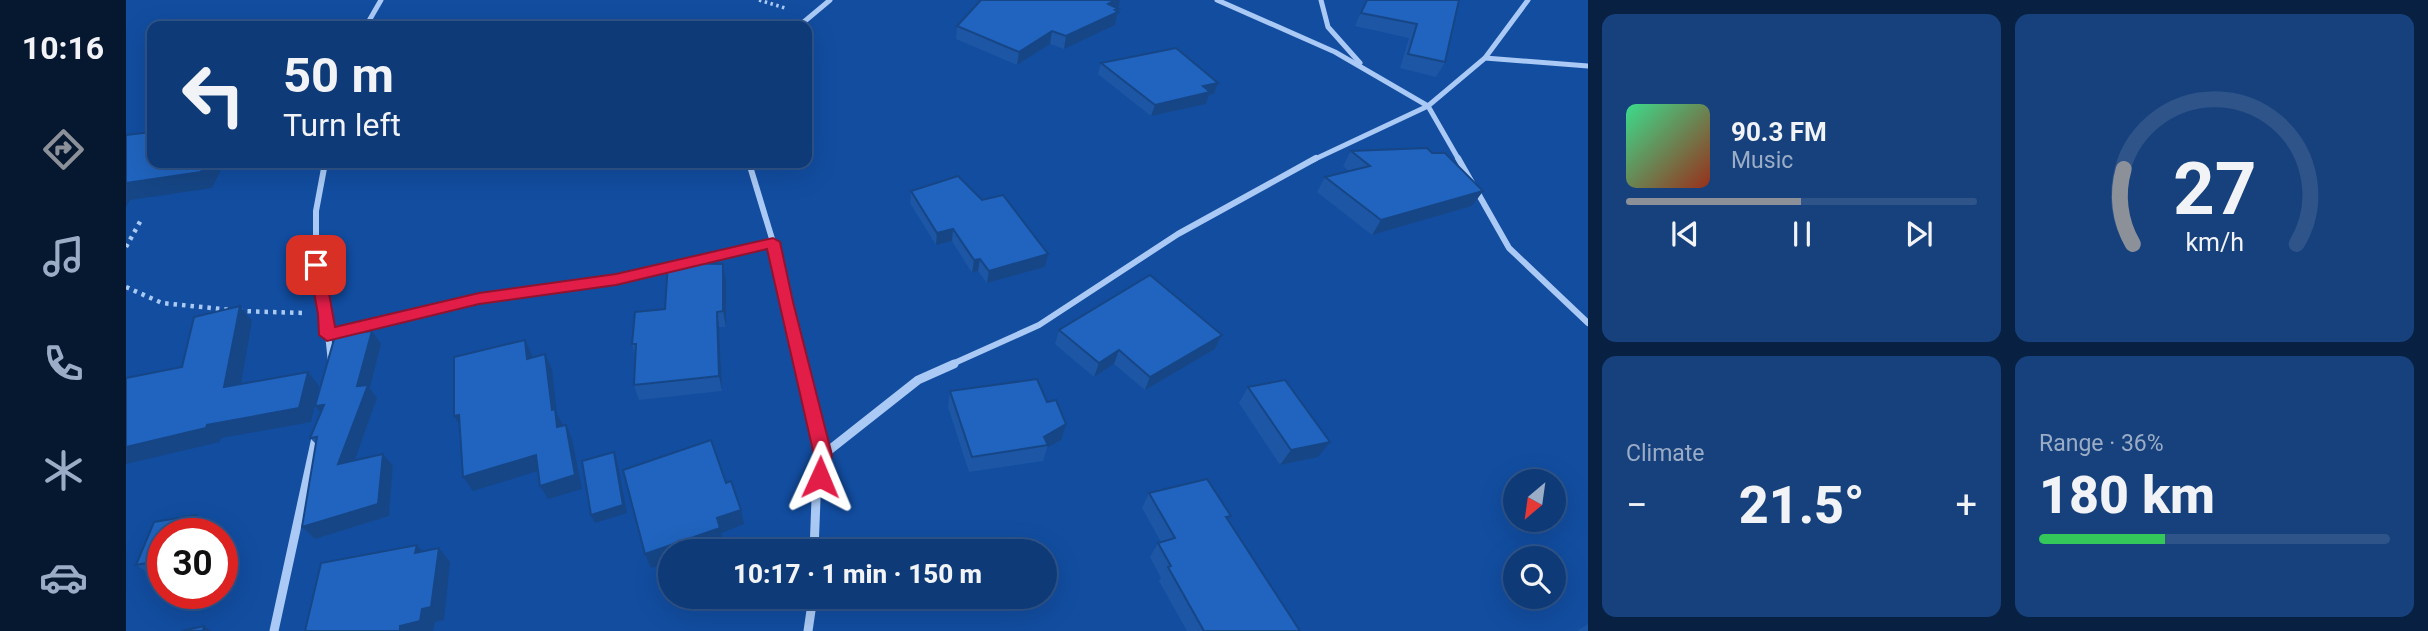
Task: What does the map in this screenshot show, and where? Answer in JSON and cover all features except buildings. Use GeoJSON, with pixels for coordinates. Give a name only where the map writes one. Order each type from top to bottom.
{"type":"FeatureCollection","features":[{"type":"Feature","properties":{"kind":"street"},"geometry":{"type":"LineString","coordinates":[[369,21],[381,0]]}},
{"type":"Feature","properties":{"kind":"street"},"geometry":{"type":"LineString","coordinates":[[805,21],[830,0]]}},
{"type":"Feature","properties":{"kind":"street"},"geometry":{"type":"LineString","coordinates":[[1217,0],[1335,52],[1428,106],[1509,248],[1588,323]]}},
{"type":"Feature","properties":{"kind":"street"},"geometry":{"type":"LineString","coordinates":[[1321,0],[1328,27],[1368,71]]}},
{"type":"Feature","properties":{"kind":"street"},"geometry":{"type":"LineString","coordinates":[[823,455],[918,380],[1039,325],[1178,234],[1265,185],[1329,151],[1428,106],[1485,58],[1528,0]]}},
{"type":"Feature","properties":{"kind":"street"},"geometry":{"type":"LineString","coordinates":[[1485,58],[1588,66]]}},
{"type":"Feature","properties":{"kind":"street"},"geometry":{"type":"LineString","coordinates":[[324,168],[316,211],[316,265],[326,314],[331,366]]}},
{"type":"Feature","properties":{"kind":"street"},"geometry":{"type":"LineString","coordinates":[[751,168],[773,242],[823,455],[816,499],[814,539]]}},
{"type":"Feature","properties":{"kind":"street"},"geometry":{"type":"LineString","coordinates":[[327,335],[479,299],[616,280],[773,242]]}},
{"type":"Feature","properties":{"kind":"street"},"geometry":{"type":"LineString","coordinates":[[274,631],[320,419]]}},
{"type":"Feature","properties":{"kind":"street"},"geometry":{"type":"LineString","coordinates":[[808,631],[811,609]]}},
{"type":"Feature","properties":{"kind":"path"},"geometry":{"type":"LineString","coordinates":[[126,247],[141,220]]}},
{"type":"Feature","properties":{"kind":"path"},"geometry":{"type":"LineString","coordinates":[[126,287],[136,296],[162,302],[228,310],[326,314]]}},
{"type":"Feature","properties":{"kind":"route"},"geometry":{"type":"LineString","coordinates":[[316,265],[326,314],[327,335],[479,299],[616,280],[773,242],[823,455],[820,477]]}}]}
